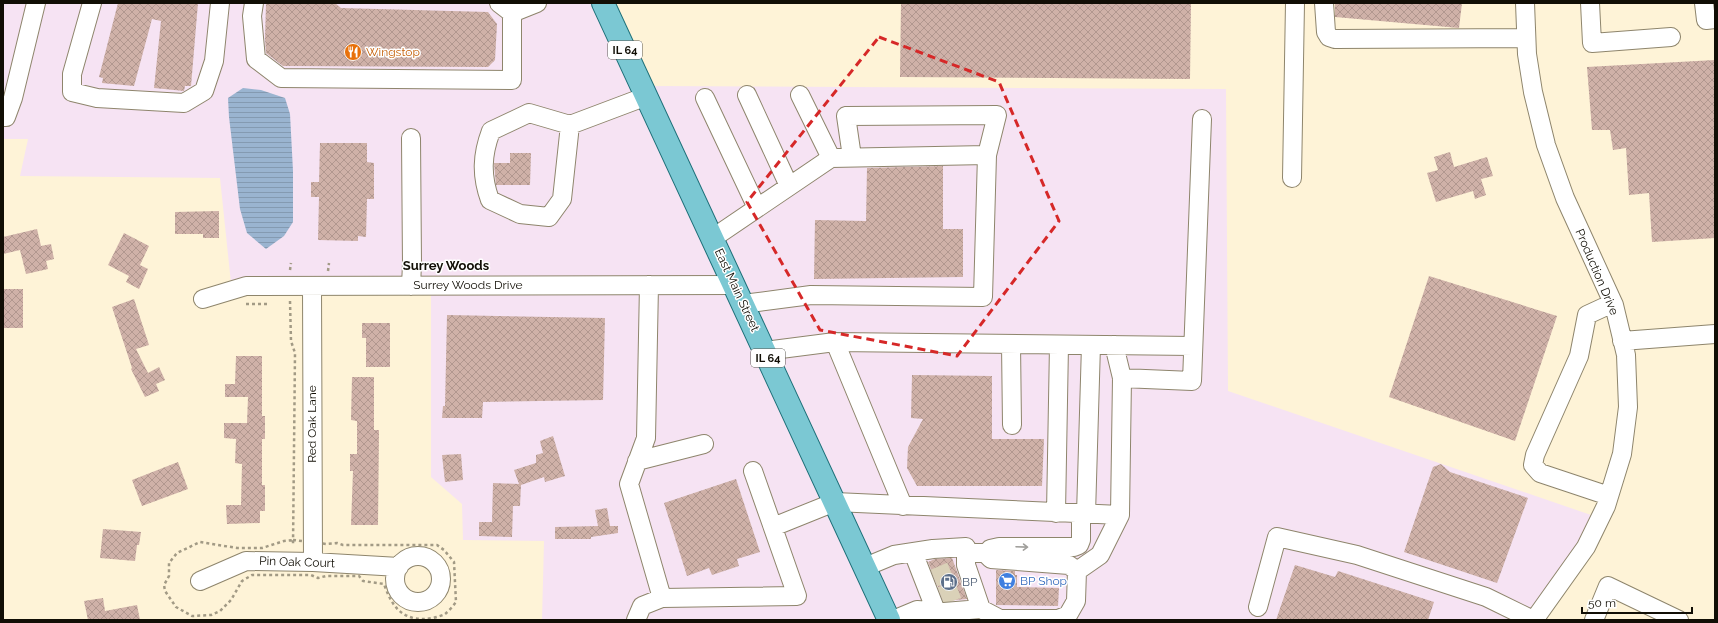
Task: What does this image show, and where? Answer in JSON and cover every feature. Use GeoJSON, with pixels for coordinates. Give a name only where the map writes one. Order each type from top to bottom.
{"type":"FeatureCollection","features":[{"type":"Feature","properties":{"kind":"main road","name":"East Main Street"},"geometry":{"type":"LineString","coordinates":[[603,3],[890,620]]}},
{"type":"Feature","properties":{"kind":"street"},"geometry":{"type":"LineString","coordinates":[[3,117],[6,117],[13,98],[36,3]]}},
{"type":"Feature","properties":{"kind":"street"},"geometry":{"type":"LineString","coordinates":[[92,3],[72,74],[72,92],[97,98],[184,103],[204,91],[214,61],[220,3]]}},
{"type":"Feature","properties":{"kind":"street"},"geometry":{"type":"LineString","coordinates":[[254,3],[252,16],[256,59],[281,78],[512,80],[506,8],[537,3]]}},
{"type":"Feature","properties":{"kind":"street"},"geometry":{"type":"LineString","coordinates":[[1292,178],[1295,3]]}},
{"type":"Feature","properties":{"kind":"street"},"geometry":{"type":"LineString","coordinates":[[1324,3],[1326,32],[1329,36],[1335,39],[1526,38]]}},
{"type":"Feature","properties":{"kind":"street","name":"Production Drive"},"geometry":{"type":"LineString","coordinates":[[1525,3],[1526,38],[1533,92],[1546,145],[1565,198],[1613,303],[1626,355],[1628,407],[1622,454],[1609,496],[1586,547],[1534,620]]}},
{"type":"Feature","properties":{"kind":"street"},"geometry":{"type":"LineString","coordinates":[[1590,3],[1592,43],[1671,37]]}},
{"type":"Feature","properties":{"kind":"street"},"geometry":{"type":"LineString","coordinates":[[1704,3],[1706,20],[1715,19]]}},
{"type":"Feature","properties":{"kind":"street"},"geometry":{"type":"LineString","coordinates":[[747,95],[789,186]]}},
{"type":"Feature","properties":{"kind":"street"},"geometry":{"type":"LineString","coordinates":[[800,95],[831,158]]}},
{"type":"Feature","properties":{"kind":"street"},"geometry":{"type":"LineString","coordinates":[[570,125],[562,198],[549,217],[520,214],[490,200],[484,183],[485,148],[491,131],[529,113],[570,125],[647,96]]}},
{"type":"Feature","properties":{"kind":"street"},"geometry":{"type":"LineString","coordinates":[[706,98],[757,208]]}},
{"type":"Feature","properties":{"kind":"street"},"geometry":{"type":"LineString","coordinates":[[712,238],[831,158],[987,155],[998,115],[846,116],[852,157]]}},
{"type":"Feature","properties":{"kind":"street"},"geometry":{"type":"LineString","coordinates":[[1122,378],[1192,381],[1202,119]]}},
{"type":"Feature","properties":{"kind":"street"},"geometry":{"type":"LineString","coordinates":[[411,138],[411,286]]}},
{"type":"Feature","properties":{"kind":"street","name":"Surrey Woods Drive"},"geometry":{"type":"LineString","coordinates":[[203,299],[246,286],[649,285],[739,295],[983,297],[987,155]]}},
{"type":"Feature","properties":{"kind":"street"},"geometry":{"type":"LineString","coordinates":[[649,285],[646,438],[629,484],[662,598]]}},
{"type":"Feature","properties":{"kind":"street","name":"Red Oak Lane"},"geometry":{"type":"LineString","coordinates":[[312,286],[313,562]]}},
{"type":"Feature","properties":{"kind":"street"},"geometry":{"type":"LineString","coordinates":[[1609,496],[1540,473],[1533,465],[1535,455],[1579,356],[1587,315],[1613,303]]}},
{"type":"Feature","properties":{"kind":"street"},"geometry":{"type":"LineString","coordinates":[[1622,341],[1715,334]]}},
{"type":"Feature","properties":{"kind":"street"},"geometry":{"type":"LineString","coordinates":[[765,351],[835,342],[1193,346]]}},
{"type":"Feature","properties":{"kind":"street"},"geometry":{"type":"LineString","coordinates":[[835,342],[903,506]]}},
{"type":"Feature","properties":{"kind":"street"},"geometry":{"type":"LineString","coordinates":[[1011,344],[1012,424]]}},
{"type":"Feature","properties":{"kind":"street"},"geometry":{"type":"LineString","coordinates":[[1056,513],[1059,345]]}},
{"type":"Feature","properties":{"kind":"street"},"geometry":{"type":"LineString","coordinates":[[963,562],[991,549],[999,547],[1074,547],[1079,545],[1081,540],[1083,514],[1091,345]]}},
{"type":"Feature","properties":{"kind":"street"},"geometry":{"type":"LineString","coordinates":[[1077,571],[1100,555],[1120,516],[1122,378],[1114,345]]}},
{"type":"Feature","properties":{"kind":"street"},"geometry":{"type":"LineString","coordinates":[[637,461],[704,444]]}},
{"type":"Feature","properties":{"kind":"street"},"geometry":{"type":"LineString","coordinates":[[636,620],[642,606],[662,598],[797,596],[753,471]]}},
{"type":"Feature","properties":{"kind":"street"},"geometry":{"type":"LineString","coordinates":[[773,527],[835,502],[1120,516]]}},
{"type":"Feature","properties":{"kind":"street"},"geometry":{"type":"LineString","coordinates":[[1258,607],[1277,538],[1357,555],[1486,597],[1534,620]]}},
{"type":"Feature","properties":{"kind":"street"},"geometry":{"type":"LineString","coordinates":[[865,567],[894,555],[933,549],[966,547],[963,562],[968,585],[981,609]]}},
{"type":"Feature","properties":{"kind":"street"},"geometry":{"type":"LineString","coordinates":[[913,552],[929,580],[936,602]]}},
{"type":"Feature","properties":{"kind":"street"},"geometry":{"type":"LineString","coordinates":[[985,553],[991,559],[1069,565],[1077,571]]}},
{"type":"Feature","properties":{"kind":"street","name":"Pin Oak Court"},"geometry":{"type":"LineString","coordinates":[[200,581],[246,561],[313,562],[399,567]]}},
{"type":"Feature","properties":{"kind":"street"},"geometry":{"type":"LineString","coordinates":[[893,620],[936,602],[981,609],[1000,619],[1058,620],[1068,615],[1076,601],[1077,571]]}},
{"type":"Feature","properties":{"kind":"street"},"geometry":{"type":"LineString","coordinates":[[1594,620],[1608,586],[1679,620]]}},
{"type":"Feature","properties":{"kind":"path"},"geometry":{"type":"LineString","coordinates":[[291,263],[289,286],[291,341],[295,353],[293,547]]}},
{"type":"Feature","properties":{"kind":"highlighted area"},"geometry":{"type":"Polygon","coordinates":[[[879,37],[999,82],[1059,221],[957,356],[820,330],[747,202],[879,37]]]}},
{"type":"Feature","properties":{"kind":"shaded area"},"geometry":{"type":"Polygon","coordinates":[[[3,3],[598,3],[727,280],[231,283],[220,178],[20,176],[28,139],[3,139],[3,3]]]}},
{"type":"Feature","properties":{"kind":"shaded area"},"geometry":{"type":"Polygon","coordinates":[[[648,86],[1226,89],[1228,391],[1594,516],[1529,620],[898,620],[648,86]]]}},
{"type":"Feature","properties":{"kind":"shaded area"},"geometry":{"type":"Polygon","coordinates":[[[431,292],[731,292],[881,620],[542,620],[544,541],[463,540],[462,504],[431,477],[431,292]]]}},
{"type":"Feature","properties":{"kind":"water"},"geometry":{"type":"Polygon","coordinates":[[[243,88],[261,90],[285,98],[290,114],[293,171],[293,222],[284,236],[266,249],[247,233],[240,209],[228,98],[243,88]]]}},
{"type":"Feature","properties":{"kind":"building"},"geometry":{"type":"Polygon","coordinates":[[[118,3],[198,3],[191,86],[185,86],[184,91],[154,88],[161,21],[152,19],[134,86],[102,83],[103,78],[99,77],[118,3]]]}},
{"type":"Feature","properties":{"kind":"building"},"geometry":{"type":"Polygon","coordinates":[[[266,3],[335,3],[341,8],[488,12],[497,24],[495,60],[488,67],[283,66],[266,53],[266,3]]]}},
{"type":"Feature","properties":{"kind":"building"},"geometry":{"type":"Polygon","coordinates":[[[901,3],[1191,3],[1190,79],[900,77],[901,3]]]}},
{"type":"Feature","properties":{"kind":"building"},"geometry":{"type":"Polygon","coordinates":[[[1335,3],[1462,3],[1459,28],[1335,17],[1335,3]]]}},
{"type":"Feature","properties":{"kind":"building"},"geometry":{"type":"Polygon","coordinates":[[[1715,60],[1715,238],[1652,242],[1649,193],[1629,195],[1626,148],[1613,150],[1610,130],[1592,130],[1587,67],[1715,60]]]}},
{"type":"Feature","properties":{"kind":"building"},"geometry":{"type":"Polygon","coordinates":[[[320,143],[367,143],[367,162],[374,163],[374,199],[367,199],[366,237],[358,236],[358,241],[318,240],[319,197],[311,197],[311,182],[319,182],[320,143]]]}},
{"type":"Feature","properties":{"kind":"building"},"geometry":{"type":"Polygon","coordinates":[[[1450,152],[1454,167],[1487,157],[1493,176],[1481,179],[1486,195],[1475,199],[1473,191],[1436,202],[1427,173],[1438,170],[1434,157],[1450,152]]]}},
{"type":"Feature","properties":{"kind":"building"},"geometry":{"type":"Polygon","coordinates":[[[510,153],[531,153],[530,185],[496,185],[494,163],[510,163],[510,153]]]}},
{"type":"Feature","properties":{"kind":"building"},"geometry":{"type":"Polygon","coordinates":[[[943,166],[943,229],[963,229],[963,277],[814,279],[815,220],[866,221],[867,168],[943,166]]]}},
{"type":"Feature","properties":{"kind":"building"},"geometry":{"type":"Polygon","coordinates":[[[219,211],[219,238],[203,238],[203,234],[175,234],[175,212],[219,211]]]}},
{"type":"Feature","properties":{"kind":"building"},"geometry":{"type":"Polygon","coordinates":[[[37,229],[41,246],[51,244],[54,259],[46,261],[48,269],[26,274],[20,250],[3,254],[3,237],[37,229]]]}},
{"type":"Feature","properties":{"kind":"building"},"geometry":{"type":"Polygon","coordinates":[[[124,233],[149,246],[140,265],[148,269],[139,289],[126,282],[129,276],[108,265],[124,233]]]}},
{"type":"Feature","properties":{"kind":"building"},"geometry":{"type":"Polygon","coordinates":[[[1429,276],[1557,316],[1515,441],[1389,397],[1429,276]]]}},
{"type":"Feature","properties":{"kind":"building"},"geometry":{"type":"Polygon","coordinates":[[[3,289],[23,289],[23,328],[3,328],[3,289]]]}},
{"type":"Feature","properties":{"kind":"building"},"geometry":{"type":"Polygon","coordinates":[[[134,299],[149,345],[136,349],[148,373],[159,367],[165,380],[156,384],[159,391],[145,397],[131,369],[132,368],[112,307],[134,299]]]}},
{"type":"Feature","properties":{"kind":"building"},"geometry":{"type":"Polygon","coordinates":[[[447,315],[605,318],[603,400],[483,402],[482,418],[442,418],[443,406],[445,406],[447,315]]]}},
{"type":"Feature","properties":{"kind":"building"},"geometry":{"type":"Polygon","coordinates":[[[362,323],[390,323],[390,367],[366,367],[366,338],[362,338],[362,323]]]}},
{"type":"Feature","properties":{"kind":"building"},"geometry":{"type":"Polygon","coordinates":[[[236,356],[262,356],[262,416],[265,416],[265,439],[262,439],[262,485],[265,485],[265,511],[260,511],[260,523],[227,524],[226,505],[241,505],[242,464],[235,463],[236,439],[224,438],[224,423],[247,423],[248,397],[225,397],[225,384],[235,384],[236,356]]]}},
{"type":"Feature","properties":{"kind":"building"},"geometry":{"type":"Polygon","coordinates":[[[912,375],[992,376],[992,439],[1044,439],[1042,486],[917,486],[907,468],[908,447],[923,419],[911,418],[912,375]]]}},
{"type":"Feature","properties":{"kind":"building"},"geometry":{"type":"Polygon","coordinates":[[[352,377],[374,377],[374,430],[379,430],[378,525],[351,525],[353,471],[350,471],[350,454],[357,454],[357,421],[351,420],[352,377]]]}},
{"type":"Feature","properties":{"kind":"building"},"geometry":{"type":"Polygon","coordinates":[[[553,436],[565,476],[545,482],[544,477],[521,485],[520,506],[513,506],[512,537],[479,536],[479,522],[492,522],[493,483],[519,484],[514,470],[536,463],[536,455],[543,453],[540,441],[553,436]]]}},
{"type":"Feature","properties":{"kind":"building"},"geometry":{"type":"Polygon","coordinates":[[[461,454],[463,480],[445,482],[442,455],[461,454]]]}},
{"type":"Feature","properties":{"kind":"building"},"geometry":{"type":"Polygon","coordinates":[[[178,462],[188,489],[142,506],[132,480],[178,462]]]}},
{"type":"Feature","properties":{"kind":"building"},"geometry":{"type":"Polygon","coordinates":[[[1441,464],[1450,472],[1528,498],[1497,583],[1404,552],[1433,467],[1441,464]]]}},
{"type":"Feature","properties":{"kind":"building"},"geometry":{"type":"Polygon","coordinates":[[[736,479],[760,552],[737,559],[739,566],[712,575],[709,568],[687,576],[664,503],[736,479]]]}},
{"type":"Feature","properties":{"kind":"building"},"geometry":{"type":"Polygon","coordinates":[[[607,508],[610,526],[618,526],[618,533],[591,537],[591,539],[555,539],[555,527],[598,526],[595,510],[607,508]]]}},
{"type":"Feature","properties":{"kind":"building"},"geometry":{"type":"Polygon","coordinates":[[[103,529],[141,532],[139,545],[137,545],[135,561],[100,558],[103,529]]]}},
{"type":"Feature","properties":{"kind":"building","name":"BP"},"geometry":{"type":"Polygon","coordinates":[[[952,558],[967,599],[944,601],[928,562],[935,559],[952,558]]]}},
{"type":"Feature","properties":{"kind":"building"},"geometry":{"type":"Polygon","coordinates":[[[1295,565],[1335,577],[1338,571],[1434,602],[1428,620],[1276,620],[1295,565]]]}},
{"type":"Feature","properties":{"kind":"building","name":"BP Shop"},"geometry":{"type":"Polygon","coordinates":[[[996,570],[1015,571],[1015,575],[1017,575],[1017,587],[1059,588],[1058,606],[996,605],[996,570]]]}},
{"type":"Feature","properties":{"kind":"building"},"geometry":{"type":"Polygon","coordinates":[[[103,598],[105,611],[137,605],[140,620],[88,620],[84,601],[103,598]]]}},
{"type":"Feature","properties":{"kind":"tunnel"},"geometry":{"type":"LineString","coordinates":[[934,578],[956,569]]}},
{"type":"Feature","properties":{"kind":"tunnel"},"geometry":{"type":"LineString","coordinates":[[941,596],[964,587]]}},
{"type":"Feature","properties":{"kind":"place","name":"Wingstop"},"geometry":{"type":"Point","coordinates":[353,52]}},
{"type":"Feature","properties":{"kind":"place","name":"BP Shop"},"geometry":{"type":"Point","coordinates":[1007,581]}},
{"type":"Feature","properties":{"kind":"place","name":"BP"},"geometry":{"type":"Point","coordinates":[949,582]}},
{"type":"Feature","properties":{"kind":"district","name":"Surrey Woods"},"geometry":{"type":"Point","coordinates":[446,265]}}]}
